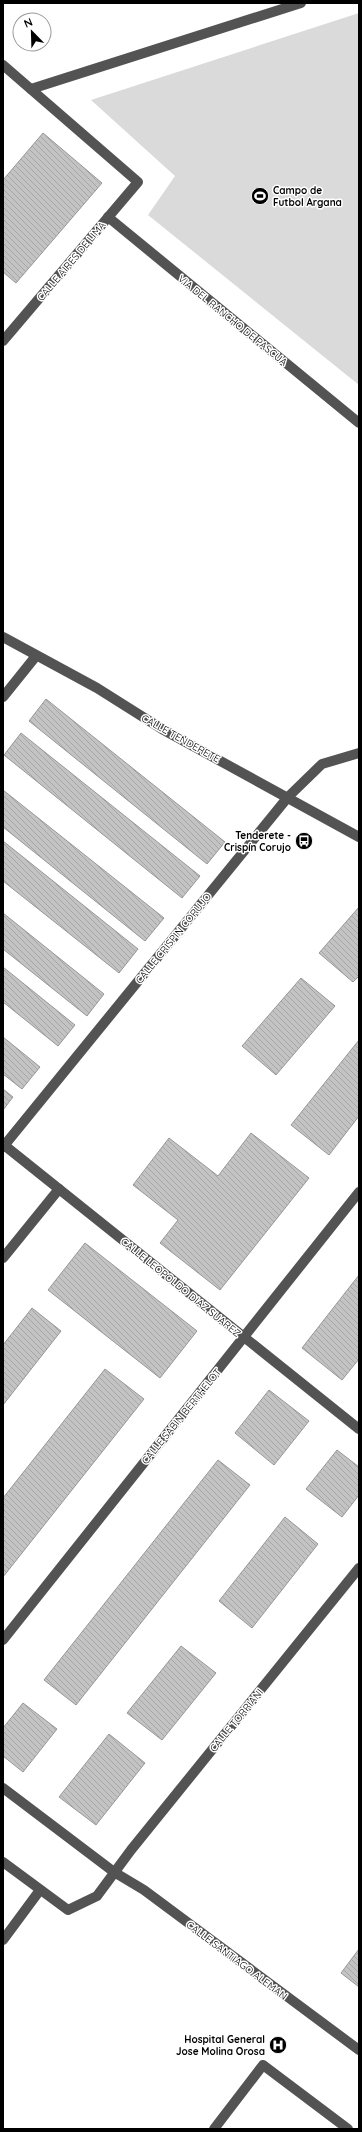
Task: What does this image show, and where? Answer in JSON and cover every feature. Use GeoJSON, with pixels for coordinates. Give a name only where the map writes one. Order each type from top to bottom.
{"type":"FeatureCollection","features":[{"type":"Feature","properties":{"kind":"street"},"geometry":{"type":"LineString","coordinates":[[3,65],[31,89],[301,3]]}},
{"type":"Feature","properties":{"kind":"street","name":"CALLE AIRES DE LIMA"},"geometry":{"type":"LineString","coordinates":[[3,341],[138,182],[31,89]]}},
{"type":"Feature","properties":{"kind":"street","name":"VIA DEL RANCHO DE PASCUA"},"geometry":{"type":"LineString","coordinates":[[108,218],[359,424]]}},
{"type":"Feature","properties":{"kind":"street","name":"CALLE TENDERETE"},"geometry":{"type":"LineString","coordinates":[[3,637],[97,688],[162,729],[359,837]]}},
{"type":"Feature","properties":{"kind":"street"},"geometry":{"type":"LineString","coordinates":[[3,697],[36,656]]}},
{"type":"Feature","properties":{"kind":"street","name":"CALLE CRISPIN CORUJO"},"geometry":{"type":"LineString","coordinates":[[3,1146],[288,797],[322,764],[359,753]]}},
{"type":"Feature","properties":{"kind":"street","name":"CALLE LEOPOLDO DIAZ SUAREZ"},"geometry":{"type":"LineString","coordinates":[[3,1146],[359,1429]]}},
{"type":"Feature","properties":{"kind":"street"},"geometry":{"type":"LineString","coordinates":[[3,1258],[59,1189]]}},
{"type":"Feature","properties":{"kind":"street","name":"CALLE SABIN BERTHELOT"},"geometry":{"type":"LineString","coordinates":[[3,1640],[359,1192]]}},
{"type":"Feature","properties":{"kind":"street","name":"CALLE TORRIANI"},"geometry":{"type":"LineString","coordinates":[[114,1872],[359,1568]]}},
{"type":"Feature","properties":{"kind":"street","name":"CALLE SANTIAGO ALEMAN"},"geometry":{"type":"LineString","coordinates":[[3,1788],[114,1872],[144,1890],[359,2050]]}},
{"type":"Feature","properties":{"kind":"street"},"geometry":{"type":"LineString","coordinates":[[3,1862],[68,1910],[97,1896],[114,1872]]}},
{"type":"Feature","properties":{"kind":"street"},"geometry":{"type":"LineString","coordinates":[[3,1940],[40,1890]]}},
{"type":"Feature","properties":{"kind":"street"},"geometry":{"type":"LineString","coordinates":[[214,2129],[263,2065],[348,2129]]}},
{"type":"Feature","properties":{"kind":"shaded area","name":"Campo de Futbol Argana"},"geometry":{"type":"Polygon","coordinates":[[[359,13],[359,385],[148,215],[175,176],[91,100],[359,13]]]}},
{"type":"Feature","properties":{"kind":"building"},"geometry":{"type":"Polygon","coordinates":[[[43,133],[102,183],[16,283],[3,272],[3,180],[43,133]]]}},
{"type":"Feature","properties":{"kind":"building"},"geometry":{"type":"Polygon","coordinates":[[[46,699],[225,842],[207,864],[29,721],[46,699]]]}},
{"type":"Feature","properties":{"kind":"building"},"geometry":{"type":"Polygon","coordinates":[[[21,733],[200,876],[182,898],[4,755],[21,733]]]}},
{"type":"Feature","properties":{"kind":"building"},"geometry":{"type":"Polygon","coordinates":[[[3,790],[164,918],[145,941],[3,827],[3,790]]]}},
{"type":"Feature","properties":{"kind":"building"},"geometry":{"type":"Polygon","coordinates":[[[3,841],[138,949],[119,973],[3,881],[3,841]]]}},
{"type":"Feature","properties":{"kind":"building"},"geometry":{"type":"Polygon","coordinates":[[[359,907],[359,976],[353,982],[319,953],[359,907]]]}},
{"type":"Feature","properties":{"kind":"building"},"geometry":{"type":"Polygon","coordinates":[[[3,913],[104,994],[87,1016],[3,949],[3,913]]]}},
{"type":"Feature","properties":{"kind":"building"},"geometry":{"type":"Polygon","coordinates":[[[3,967],[75,1025],[58,1046],[3,1002],[3,967]]]}},
{"type":"Feature","properties":{"kind":"building"},"geometry":{"type":"Polygon","coordinates":[[[301,978],[335,1006],[276,1075],[242,1046],[301,978]]]}},
{"type":"Feature","properties":{"kind":"building"},"geometry":{"type":"Polygon","coordinates":[[[3,1037],[40,1067],[22,1089],[3,1074],[3,1037]]]}},
{"type":"Feature","properties":{"kind":"building"},"geometry":{"type":"Polygon","coordinates":[[[359,1040],[359,1116],[329,1155],[291,1125],[359,1040]]]}},
{"type":"Feature","properties":{"kind":"building"},"geometry":{"type":"Polygon","coordinates":[[[3,1089],[13,1097],[3,1110],[3,1089]]]}},
{"type":"Feature","properties":{"kind":"building"},"geometry":{"type":"Polygon","coordinates":[[[251,1133],[309,1178],[220,1290],[160,1243],[178,1220],[133,1185],[169,1138],[218,1176],[251,1133]]]}},
{"type":"Feature","properties":{"kind":"building"},"geometry":{"type":"Polygon","coordinates":[[[85,1243],[197,1331],[160,1378],[48,1290],[85,1243]]]}},
{"type":"Feature","properties":{"kind":"building"},"geometry":{"type":"Polygon","coordinates":[[[359,1275],[359,1359],[342,1380],[302,1348],[359,1275]]]}},
{"type":"Feature","properties":{"kind":"building"},"geometry":{"type":"Polygon","coordinates":[[[32,1308],[61,1331],[3,1405],[3,1345],[32,1308]]]}},
{"type":"Feature","properties":{"kind":"building"},"geometry":{"type":"Polygon","coordinates":[[[105,1369],[144,1399],[3,1577],[3,1498],[105,1369]]]}},
{"type":"Feature","properties":{"kind":"building"},"geometry":{"type":"Polygon","coordinates":[[[269,1390],[309,1421],[274,1465],[235,1433],[269,1390]]]}},
{"type":"Feature","properties":{"kind":"building"},"geometry":{"type":"Polygon","coordinates":[[[337,1450],[359,1467],[359,1495],[342,1517],[306,1489],[337,1450]]]}},
{"type":"Feature","properties":{"kind":"building"},"geometry":{"type":"Polygon","coordinates":[[[218,1460],[250,1485],[76,1705],[44,1680],[218,1460]]]}},
{"type":"Feature","properties":{"kind":"building"},"geometry":{"type":"Polygon","coordinates":[[[285,1517],[318,1544],[252,1628],[219,1601],[285,1517]]]}},
{"type":"Feature","properties":{"kind":"building"},"geometry":{"type":"Polygon","coordinates":[[[181,1646],[216,1673],[162,1740],[127,1713],[181,1646]]]}},
{"type":"Feature","properties":{"kind":"building"},"geometry":{"type":"Polygon","coordinates":[[[23,1703],[57,1729],[23,1772],[3,1756],[3,1728],[23,1703]]]}},
{"type":"Feature","properties":{"kind":"building"},"geometry":{"type":"Polygon","coordinates":[[[109,1734],[145,1763],[96,1825],[59,1797],[109,1734]]]}},
{"type":"Feature","properties":{"kind":"building"},"geometry":{"type":"Polygon","coordinates":[[[359,1949],[359,1987],[341,1973],[359,1949]]]}},
{"type":"Feature","properties":{"kind":"place","name":"Campo de Futbol Argana"},"geometry":{"type":"Point","coordinates":[260,196]}},
{"type":"Feature","properties":{"kind":"place","name":"Tenderete - Crispín Corujo"},"geometry":{"type":"Point","coordinates":[304,841]}},
{"type":"Feature","properties":{"kind":"place","name":"Hospital General Jose Molina Orosa"},"geometry":{"type":"Point","coordinates":[278,2045]}}]}
